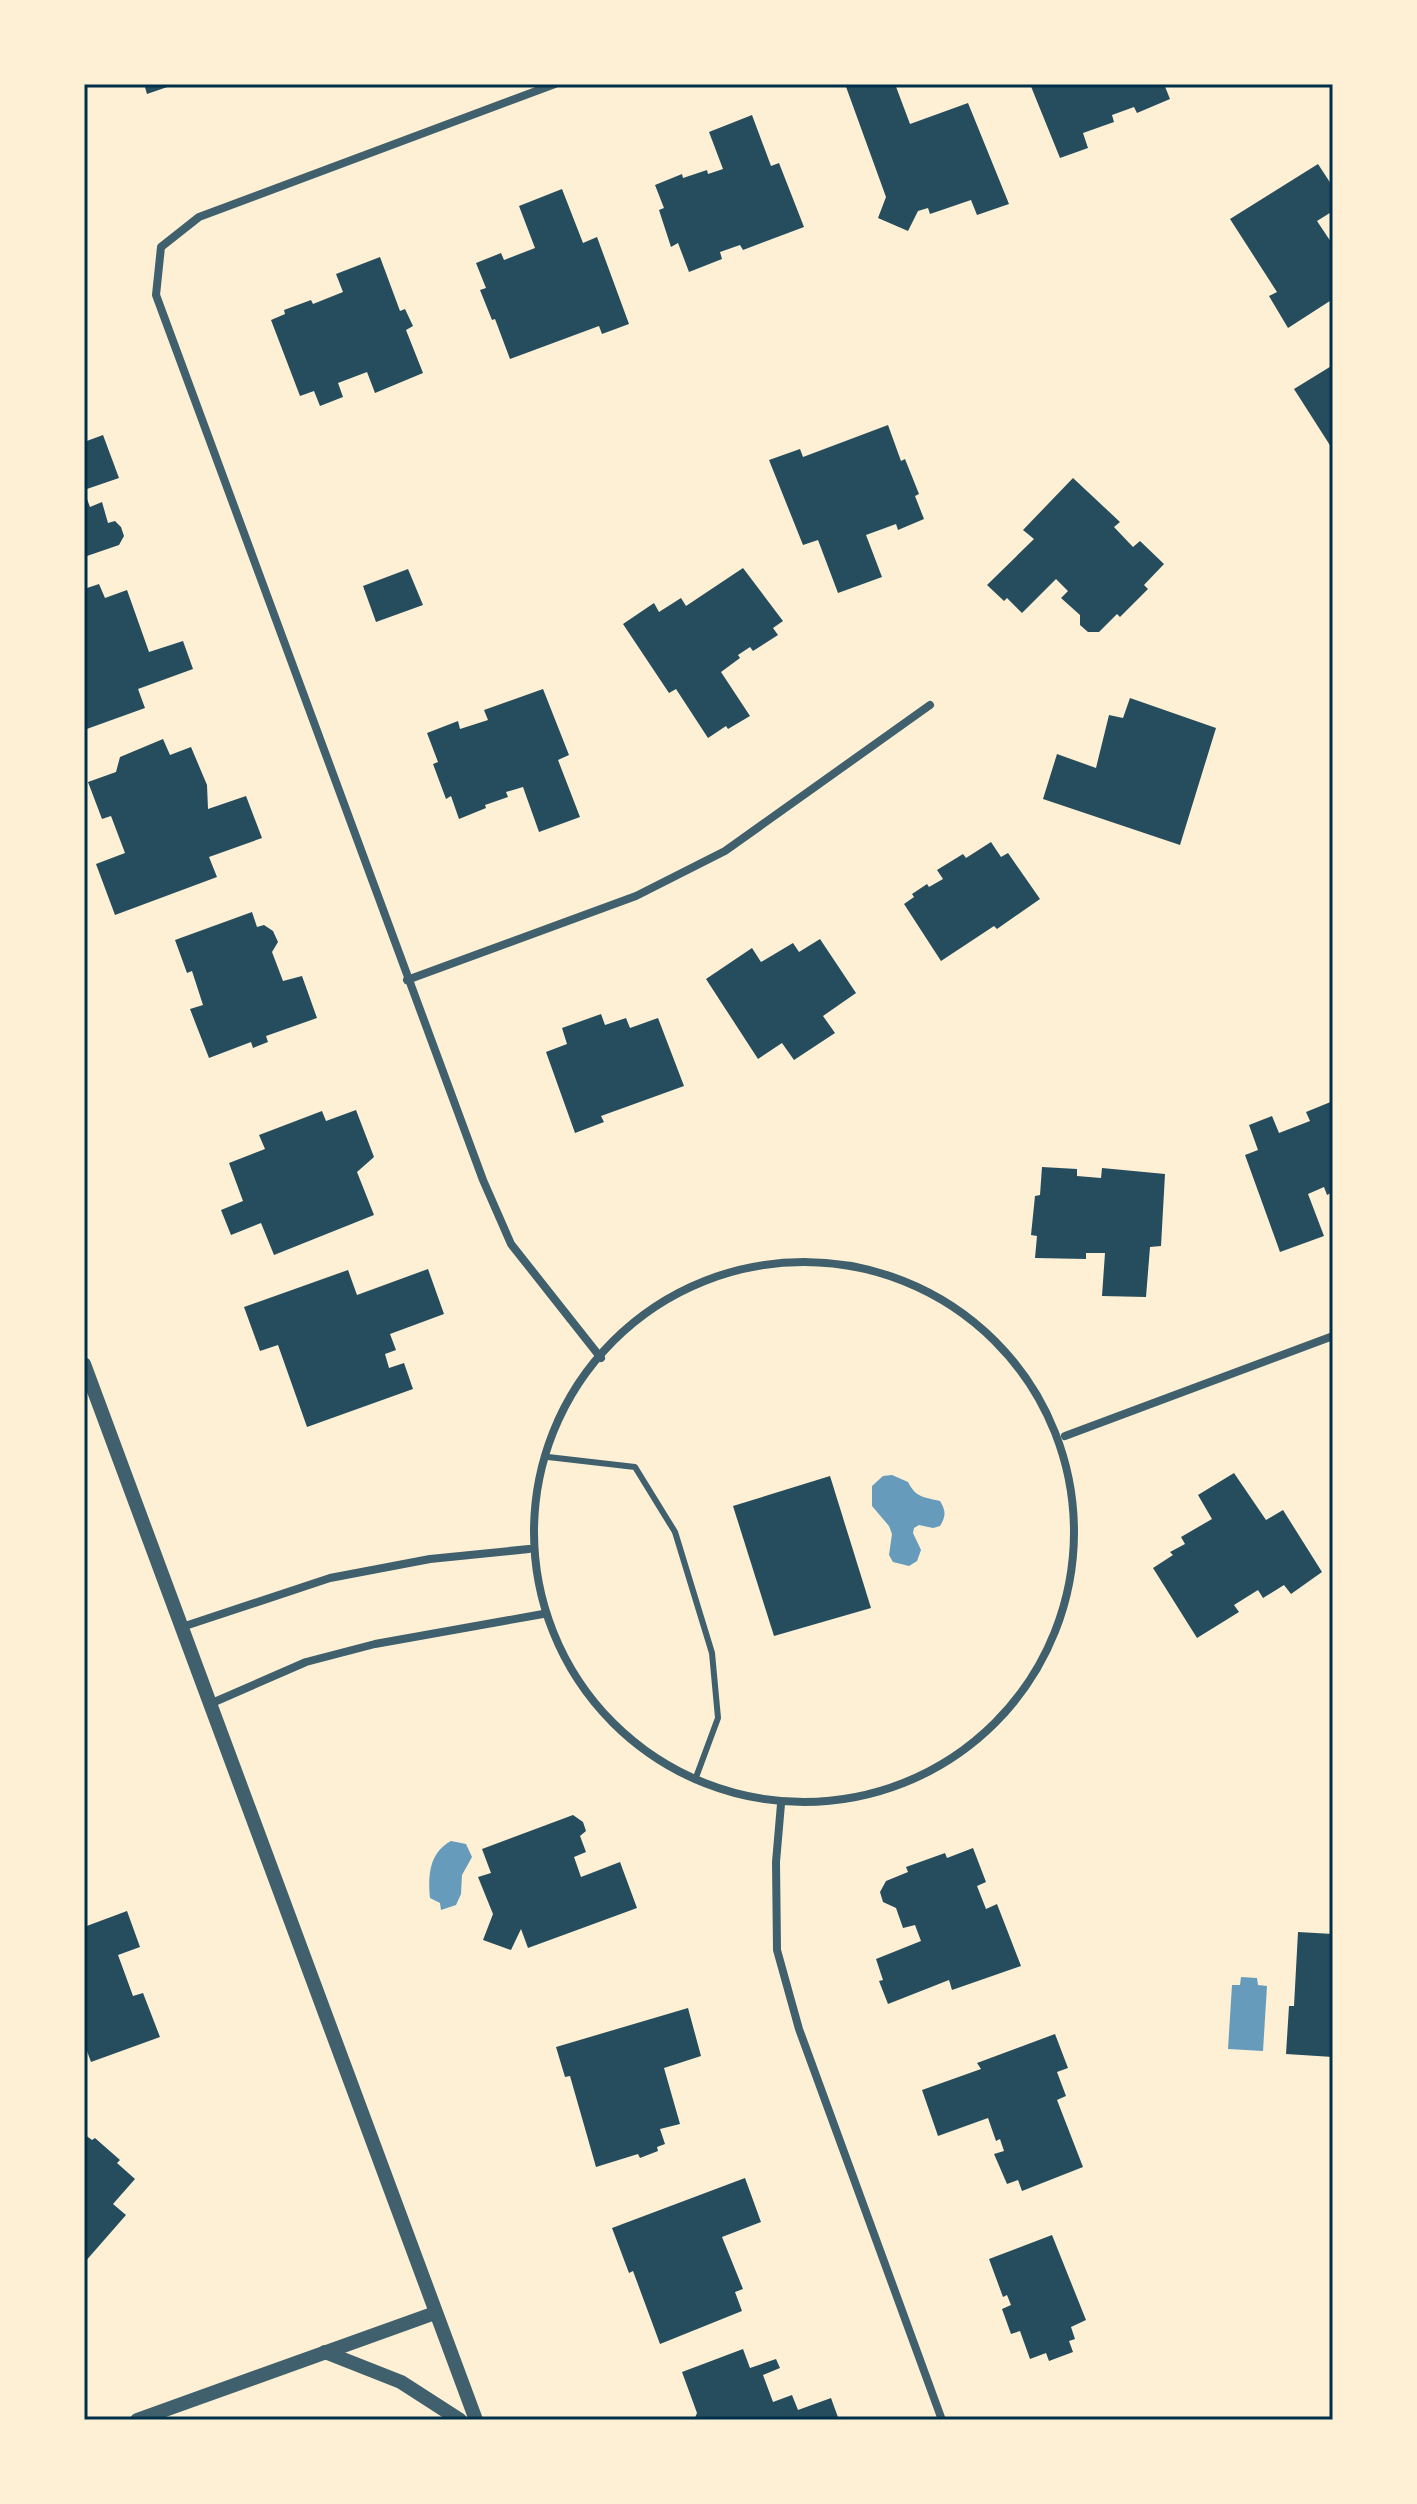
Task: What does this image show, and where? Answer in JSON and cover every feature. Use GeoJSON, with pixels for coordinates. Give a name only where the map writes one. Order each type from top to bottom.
{"type":"FeatureCollection","features":[{"type":"Feature","properties":{"kind":"street"},"geometry":{"type":"LineString","coordinates":[[555,84],[199,217],[161,247],[156,295],[483,1180],[511,1244],[601,1358]]}},
{"type":"Feature","properties":{"kind":"street"},"geometry":{"type":"LineString","coordinates":[[407,980],[636,896],[725,851],[930,705]]}},
{"type":"Feature","properties":{"kind":"street"},"geometry":{"type":"LineString","coordinates":[[834,1263],[889,1273],[928,1288],[978,1319],[1021,1362],[1043,1391],[1065,1436],[1074,1537],[1069,1589],[1032,1670],[997,1714],[956,1751],[896,1784],[826,1804],[781,1804],[734,1798],[651,1759],[617,1730],[583,1691],[543,1614],[532,1578],[529,1549],[539,1487],[554,1434],[601,1358],[635,1324],[707,1281],[761,1266],[834,1263]]}},
{"type":"Feature","properties":{"kind":"street"},"geometry":{"type":"LineString","coordinates":[[1065,1436],[1333,1336]]}},
{"type":"Feature","properties":{"kind":"street"},"geometry":{"type":"LineString","coordinates":[[84,1364],[476,2420]]}},
{"type":"Feature","properties":{"kind":"street"},"geometry":{"type":"LineString","coordinates":[[182,1627],[330,1578],[430,1559],[529,1549]]}},
{"type":"Feature","properties":{"kind":"street"},"geometry":{"type":"LineString","coordinates":[[212,1703],[306,1662],[375,1644],[543,1614]]}},
{"type":"Feature","properties":{"kind":"street"},"geometry":{"type":"LineString","coordinates":[[781,1804],[776,1862],[777,1950],[799,2029],[942,2420]]}},
{"type":"Feature","properties":{"kind":"street"},"geometry":{"type":"LineString","coordinates":[[137,2420],[435,2313]]}},
{"type":"Feature","properties":{"kind":"street"},"geometry":{"type":"LineString","coordinates":[[325,2352],[401,2382],[460,2420]]}},
{"type":"Feature","properties":{"kind":"lane"},"geometry":{"type":"LineString","coordinates":[[548,1457],[635,1467],[675,1532],[712,1653],[718,1718],[695,1780]]}},
{"type":"Feature","properties":{"kind":"water"},"geometry":{"type":"Polygon","coordinates":[[[892,1475],[908,1482],[921,1496],[940,1501],[944,1511],[940,1526],[919,1525],[914,1528],[913,1533],[921,1550],[917,1561],[909,1566],[893,1562],[889,1555],[892,1534],[889,1526],[872,1506],[872,1486],[883,1476],[892,1475]]]}},
{"type":"Feature","properties":{"kind":"water"},"geometry":{"type":"Polygon","coordinates":[[[451,1841],[466,1844],[472,1857],[462,1875],[461,1894],[456,1905],[441,1910],[440,1903],[430,1898],[430,1873],[434,1858],[451,1841]]]}},
{"type":"Feature","properties":{"kind":"water"},"geometry":{"type":"Polygon","coordinates":[[[1241,1977],[1257,1978],[1258,1985],[1267,1986],[1263,2051],[1228,2049],[1232,1985],[1240,1985],[1241,1977]]]}},
{"type":"Feature","properties":{"kind":"building"},"geometry":{"type":"Polygon","coordinates":[[[144,84],[176,84],[147,94],[144,84]]]}},
{"type":"Feature","properties":{"kind":"building"},"geometry":{"type":"Polygon","coordinates":[[[845,84],[895,84],[910,124],[968,103],[1009,204],[977,215],[971,200],[930,214],[928,208],[918,211],[908,231],[878,218],[886,197],[845,84]]]}},
{"type":"Feature","properties":{"kind":"building"},"geometry":{"type":"Polygon","coordinates":[[[1030,84],[1164,84],[1170,99],[1137,113],[1134,107],[1112,115],[1114,122],[1083,133],[1088,148],[1060,158],[1030,84]]]}},
{"type":"Feature","properties":{"kind":"building"},"geometry":{"type":"Polygon","coordinates":[[[752,115],[771,166],[779,163],[804,227],[743,250],[740,245],[720,252],[722,259],[689,272],[678,243],[671,247],[659,210],[664,208],[655,185],[682,174],[683,178],[707,170],[708,174],[723,169],[709,132],[752,115]]]}},
{"type":"Feature","properties":{"kind":"building"},"geometry":{"type":"Polygon","coordinates":[[[1318,164],[1333,187],[1333,211],[1317,221],[1333,245],[1333,299],[1288,328],[1269,296],[1277,292],[1230,219],[1318,164]]]}},
{"type":"Feature","properties":{"kind":"building"},"geometry":{"type":"Polygon","coordinates":[[[562,189],[583,243],[597,237],[629,324],[602,334],[599,326],[510,359],[480,290],[486,288],[476,263],[501,253],[504,260],[535,248],[519,206],[562,189]]]}},
{"type":"Feature","properties":{"kind":"building"},"geometry":{"type":"Polygon","coordinates":[[[380,257],[400,311],[405,309],[413,326],[406,330],[423,373],[375,393],[367,372],[338,383],[343,397],[320,406],[314,391],[300,396],[271,320],[285,314],[284,310],[311,300],[313,304],[343,292],[336,274],[380,257]]]}},
{"type":"Feature","properties":{"kind":"building"},"geometry":{"type":"Polygon","coordinates":[[[1333,365],[1333,450],[1294,389],[1333,365]]]}},
{"type":"Feature","properties":{"kind":"building"},"geometry":{"type":"Polygon","coordinates":[[[888,425],[901,461],[905,459],[919,494],[915,496],[924,519],[898,530],[896,524],[866,535],[882,577],[838,593],[818,540],[803,545],[769,460],[800,449],[803,457],[888,425]]]}},
{"type":"Feature","properties":{"kind":"building"},"geometry":{"type":"Polygon","coordinates":[[[103,435],[119,478],[84,490],[84,442],[103,435]]]}},
{"type":"Feature","properties":{"kind":"building"},"geometry":{"type":"Polygon","coordinates":[[[1073,478],[1120,522],[1114,527],[1133,547],[1140,541],[1164,564],[1144,585],[1148,589],[1120,617],[1117,614],[1099,632],[1088,632],[1080,625],[1080,615],[1061,598],[1068,591],[1056,579],[1022,613],[987,585],[1034,539],[1023,530],[1073,478]]]}},
{"type":"Feature","properties":{"kind":"building"},"geometry":{"type":"Polygon","coordinates":[[[84,491],[90,507],[102,502],[108,523],[115,521],[124,536],[119,545],[84,557],[84,491]]]}},
{"type":"Feature","properties":{"kind":"building"},"geometry":{"type":"Polygon","coordinates":[[[743,568],[783,621],[773,628],[778,635],[753,651],[750,647],[721,672],[750,716],[708,738],[676,689],[669,693],[623,624],[654,603],[659,612],[681,598],[686,606],[743,568]]]}},
{"type":"Feature","properties":{"kind":"building"},"geometry":{"type":"Polygon","coordinates":[[[408,569],[423,605],[376,622],[363,586],[408,569]]]}},
{"type":"Feature","properties":{"kind":"building"},"geometry":{"type":"Polygon","coordinates":[[[99,584],[105,598],[127,590],[149,652],[183,641],[193,669],[138,689],[145,708],[84,730],[84,589],[99,584]]]}},
{"type":"Feature","properties":{"kind":"building"},"geometry":{"type":"Polygon","coordinates":[[[543,689],[569,755],[558,760],[580,817],[539,832],[523,787],[506,792],[508,797],[459,819],[451,796],[446,799],[433,764],[438,762],[427,733],[458,721],[460,729],[488,720],[484,710],[543,689]]]}},
{"type":"Feature","properties":{"kind":"building"},"geometry":{"type":"Polygon","coordinates":[[[1130,698],[1216,728],[1180,845],[1043,799],[1057,754],[1096,768],[1109,715],[1123,718],[1130,698]]]}},
{"type":"Feature","properties":{"kind":"building"},"geometry":{"type":"Polygon","coordinates":[[[163,739],[170,755],[191,747],[207,785],[208,809],[246,796],[262,838],[209,857],[217,877],[115,915],[96,864],[125,853],[111,816],[102,819],[88,782],[116,772],[120,757],[163,739]]]}},
{"type":"Feature","properties":{"kind":"building"},"geometry":{"type":"Polygon","coordinates":[[[991,842],[1001,857],[1008,853],[1040,899],[997,929],[994,926],[941,961],[904,904],[927,884],[929,887],[943,879],[937,870],[963,854],[966,858],[991,842]]]}},
{"type":"Feature","properties":{"kind":"building"},"geometry":{"type":"Polygon","coordinates":[[[252,912],[257,927],[264,925],[273,931],[278,942],[272,952],[283,981],[302,976],[317,1018],[266,1036],[268,1042],[253,1048],[251,1042],[209,1058],[190,1009],[203,1005],[192,971],[187,973],[175,940],[252,912]]]}},
{"type":"Feature","properties":{"kind":"building"},"geometry":{"type":"Polygon","coordinates":[[[820,939],[856,993],[823,1016],[835,1033],[794,1060],[782,1043],[758,1059],[706,979],[752,948],[761,962],[793,943],[799,952],[820,939]]]}},
{"type":"Feature","properties":{"kind":"building"},"geometry":{"type":"Polygon","coordinates":[[[601,1014],[605,1025],[626,1018],[630,1028],[658,1018],[684,1086],[601,1116],[604,1122],[575,1133],[546,1052],[567,1044],[562,1028],[601,1014]]]}},
{"type":"Feature","properties":{"kind":"building"},"geometry":{"type":"Polygon","coordinates":[[[1333,1101],[1333,1192],[1327,1195],[1324,1187],[1308,1194],[1324,1236],[1280,1252],[1245,1155],[1258,1150],[1249,1125],[1272,1116],[1279,1133],[1310,1121],[1306,1112],[1333,1101]]]}},
{"type":"Feature","properties":{"kind":"building"},"geometry":{"type":"Polygon","coordinates":[[[356,1110],[374,1157],[357,1172],[374,1215],[274,1255],[261,1223],[231,1235],[221,1210],[243,1201],[229,1163],[265,1149],[259,1135],[322,1111],[326,1121],[356,1110]]]}},
{"type":"Feature","properties":{"kind":"building"},"geometry":{"type":"Polygon","coordinates":[[[1042,1167],[1077,1169],[1077,1176],[1101,1178],[1102,1168],[1165,1174],[1161,1246],[1150,1247],[1146,1297],[1102,1296],[1105,1253],[1086,1253],[1086,1259],[1035,1258],[1037,1236],[1031,1235],[1035,1196],[1040,1195],[1042,1167]]]}},
{"type":"Feature","properties":{"kind":"building"},"geometry":{"type":"Polygon","coordinates":[[[428,1269],[444,1314],[390,1334],[396,1350],[385,1354],[389,1368],[404,1363],[413,1389],[307,1427],[278,1345],[260,1351],[244,1307],[348,1270],[357,1295],[428,1269]]]}},
{"type":"Feature","properties":{"kind":"building"},"geometry":{"type":"Polygon","coordinates":[[[1234,1473],[1266,1520],[1283,1510],[1322,1572],[1291,1594],[1284,1585],[1263,1598],[1258,1590],[1234,1605],[1239,1612],[1197,1638],[1153,1568],[1173,1555],[1170,1552],[1185,1544],[1181,1537],[1212,1519],[1198,1495],[1234,1473]]]}},
{"type":"Feature","properties":{"kind":"building"},"geometry":{"type":"Polygon","coordinates":[[[830,1476],[871,1608],[774,1636],[733,1506],[830,1476]]]}},
{"type":"Feature","properties":{"kind":"building"},"geometry":{"type":"Polygon","coordinates":[[[573,1815],[583,1822],[586,1831],[580,1836],[586,1852],[574,1857],[581,1877],[620,1862],[637,1908],[528,1948],[521,1929],[511,1950],[483,1940],[493,1914],[478,1877],[491,1873],[482,1849],[573,1815]]]}},
{"type":"Feature","properties":{"kind":"building"},"geometry":{"type":"Polygon","coordinates":[[[973,1848],[986,1882],[977,1886],[986,1909],[997,1904],[1021,1966],[952,1990],[949,1980],[888,2004],[879,1981],[883,1980],[876,1959],[921,1941],[915,1925],[903,1928],[896,1908],[883,1902],[880,1892],[886,1881],[908,1872],[906,1867],[945,1853],[947,1858],[973,1848]]]}},
{"type":"Feature","properties":{"kind":"building"},"geometry":{"type":"Polygon","coordinates":[[[127,1911],[140,1947],[118,1955],[133,1996],[143,1993],[160,2037],[91,2062],[84,2043],[84,1927],[127,1911]]]}},
{"type":"Feature","properties":{"kind":"building"},"geometry":{"type":"Polygon","coordinates":[[[1298,1932],[1333,1934],[1333,2057],[1286,2054],[1289,2006],[1294,2006],[1298,1932]]]}},
{"type":"Feature","properties":{"kind":"building"},"geometry":{"type":"Polygon","coordinates":[[[688,2008],[701,2056],[664,2068],[680,2124],[660,2129],[665,2144],[657,2147],[658,2151],[596,2167],[570,2076],[565,2077],[556,2047],[688,2008]]]}},
{"type":"Feature","properties":{"kind":"building"},"geometry":{"type":"Polygon","coordinates":[[[1055,2034],[1068,2068],[1057,2072],[1066,2096],[1057,2100],[1083,2167],[1022,2191],[1018,2180],[1007,2184],[994,2154],[1004,2151],[1000,2139],[996,2141],[988,2118],[938,2136],[922,2090],[981,2069],[977,2063],[1055,2034]]]}},
{"type":"Feature","properties":{"kind":"building"},"geometry":{"type":"Polygon","coordinates":[[[84,2134],[92,2140],[95,2138],[120,2160],[117,2163],[135,2179],[113,2204],[126,2215],[84,2263],[84,2134]]]}},
{"type":"Feature","properties":{"kind":"building"},"geometry":{"type":"Polygon","coordinates":[[[745,2178],[761,2222],[722,2237],[743,2289],[735,2292],[742,2311],[660,2344],[633,2271],[629,2273],[612,2228],[745,2178]]]}},
{"type":"Feature","properties":{"kind":"building"},"geometry":{"type":"Polygon","coordinates":[[[1052,2235],[1086,2320],[1071,2327],[1075,2339],[1069,2341],[1073,2352],[1049,2361],[1046,2353],[1030,2359],[1020,2331],[1011,2334],[1002,2309],[1011,2305],[1007,2295],[1003,2297],[989,2259],[1052,2235]]]}},
{"type":"Feature","properties":{"kind":"building"},"geometry":{"type":"Polygon","coordinates":[[[743,2349],[750,2368],[776,2359],[780,2368],[763,2375],[773,2402],[792,2395],[798,2410],[831,2398],[839,2420],[694,2420],[697,2413],[682,2372],[743,2349]]]}}]}
